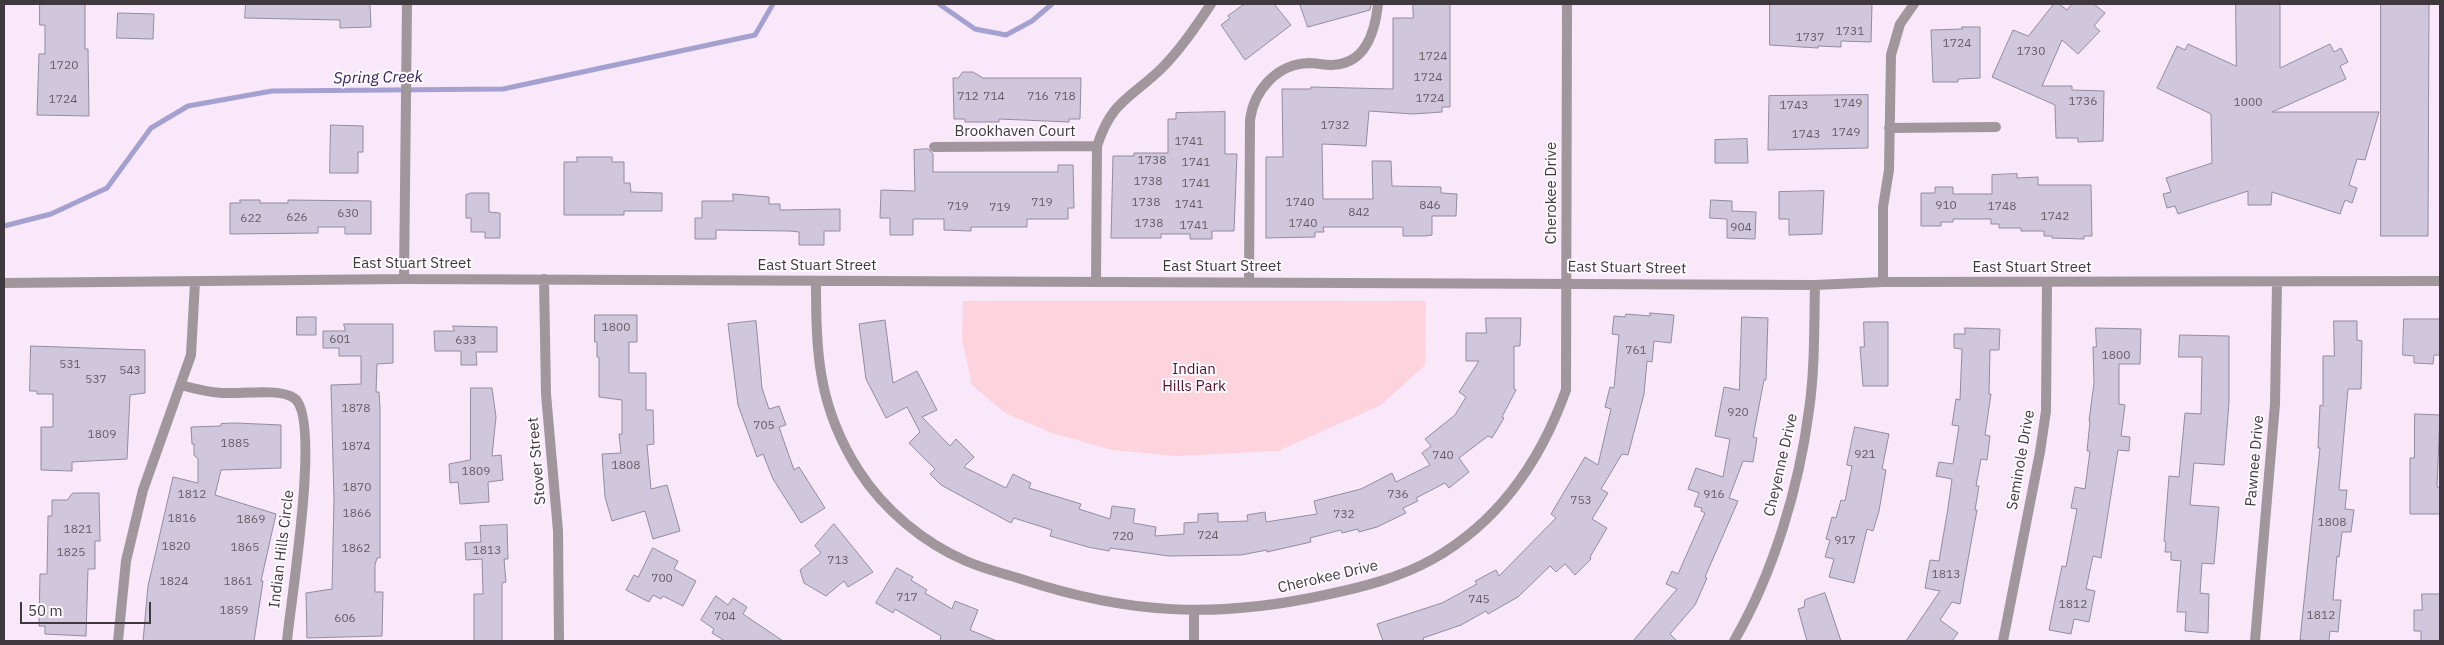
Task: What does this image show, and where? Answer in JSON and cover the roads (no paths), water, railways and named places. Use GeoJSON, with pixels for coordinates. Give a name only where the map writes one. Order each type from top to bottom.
{"type":"FeatureCollection","features":[{"type":"Feature","properties":{"kind":"street"},"geometry":{"type":"LineString","coordinates":[[404,279],[407,4]]}},
{"type":"Feature","properties":{"kind":"street"},"geometry":{"type":"LineString","coordinates":[[1096,281],[1097,146],[1112,113],[1123,100],[1161,69],[1176,53],[1211,4]]}},
{"type":"Feature","properties":{"kind":"street"},"geometry":{"type":"LineString","coordinates":[[1249,282],[1250,120],[1256,96],[1276,74],[1291,66],[1308,63],[1333,65],[1349,61],[1362,51],[1375,29],[1378,4]]}},
{"type":"Feature","properties":{"kind":"street","name":"Cherokee Drive"},"geometry":{"type":"LineString","coordinates":[[816,281],[816,345],[821,380],[830,414],[842,442],[860,472],[890,510],[917,532],[943,549],[995,572],[1065,594],[1109,603],[1194,611],[1235,610],[1280,605],[1374,584],[1434,558],[1463,540],[1493,514],[1516,488],[1538,455],[1554,424],[1566,390],[1568,4]]}},
{"type":"Feature","properties":{"kind":"street"},"geometry":{"type":"LineString","coordinates":[[1883,282],[1883,207],[1889,170],[1891,55],[1900,24],[1914,4]]}},
{"type":"Feature","properties":{"kind":"street"},"geometry":{"type":"LineString","coordinates":[[1889,128],[1996,127]]}},
{"type":"Feature","properties":{"kind":"street","name":"Brookhaven Court"},"geometry":{"type":"LineString","coordinates":[[934,147],[1097,146]]}},
{"type":"Feature","properties":{"kind":"street","name":"East Stuart Street"},"geometry":{"type":"LineString","coordinates":[[4,283],[404,279],[1567,282],[1815,285],[1883,282],[2276,283],[2440,281]]}},
{"type":"Feature","properties":{"kind":"street","name":"Stover Street"},"geometry":{"type":"LineString","coordinates":[[544,279],[546,394],[558,531],[559,641]]}},
{"type":"Feature","properties":{"kind":"street"},"geometry":{"type":"LineString","coordinates":[[118,641],[126,561],[143,490],[191,355],[195,282]]}},
{"type":"Feature","properties":{"kind":"street","name":"Seminole Drive"},"geometry":{"type":"LineString","coordinates":[[2003,641],[2044,419],[2047,283]]}},
{"type":"Feature","properties":{"kind":"street","name":"Pawnee Drive"},"geometry":{"type":"LineString","coordinates":[[2255,641],[2275,404],[2276,283]]}},
{"type":"Feature","properties":{"kind":"street","name":"Cheyenne Drive"},"geometry":{"type":"LineString","coordinates":[[1734,641],[1745,623],[1775,548],[1800,464],[1810,410],[1814,356],[1815,285]]}},
{"type":"Feature","properties":{"kind":"street","name":"Indian Hills Circle"},"geometry":{"type":"LineString","coordinates":[[181,386],[224,393],[284,394],[294,397],[302,406],[305,436],[304,504],[287,641]]}},
{"type":"Feature","properties":{"kind":"street"},"geometry":{"type":"LineString","coordinates":[[1194,611],[1194,641]]}},
{"type":"Feature","properties":{"kind":"waterway","name":"Spring Creek"},"geometry":{"type":"LineString","coordinates":[[4,226],[51,214],[107,188],[151,128],[188,106],[272,91],[503,89],[755,35],[773,4]]}},
{"type":"Feature","properties":{"kind":"waterway","name":"Spring Creek"},"geometry":{"type":"LineString","coordinates":[[939,4],[975,29],[1006,35],[1032,21],[1052,4]]}},
{"type":"Feature","properties":{"kind":"park label","name":"Indian Hills Park"},"geometry":{"type":"Point","coordinates":[1194,378]}}]}
